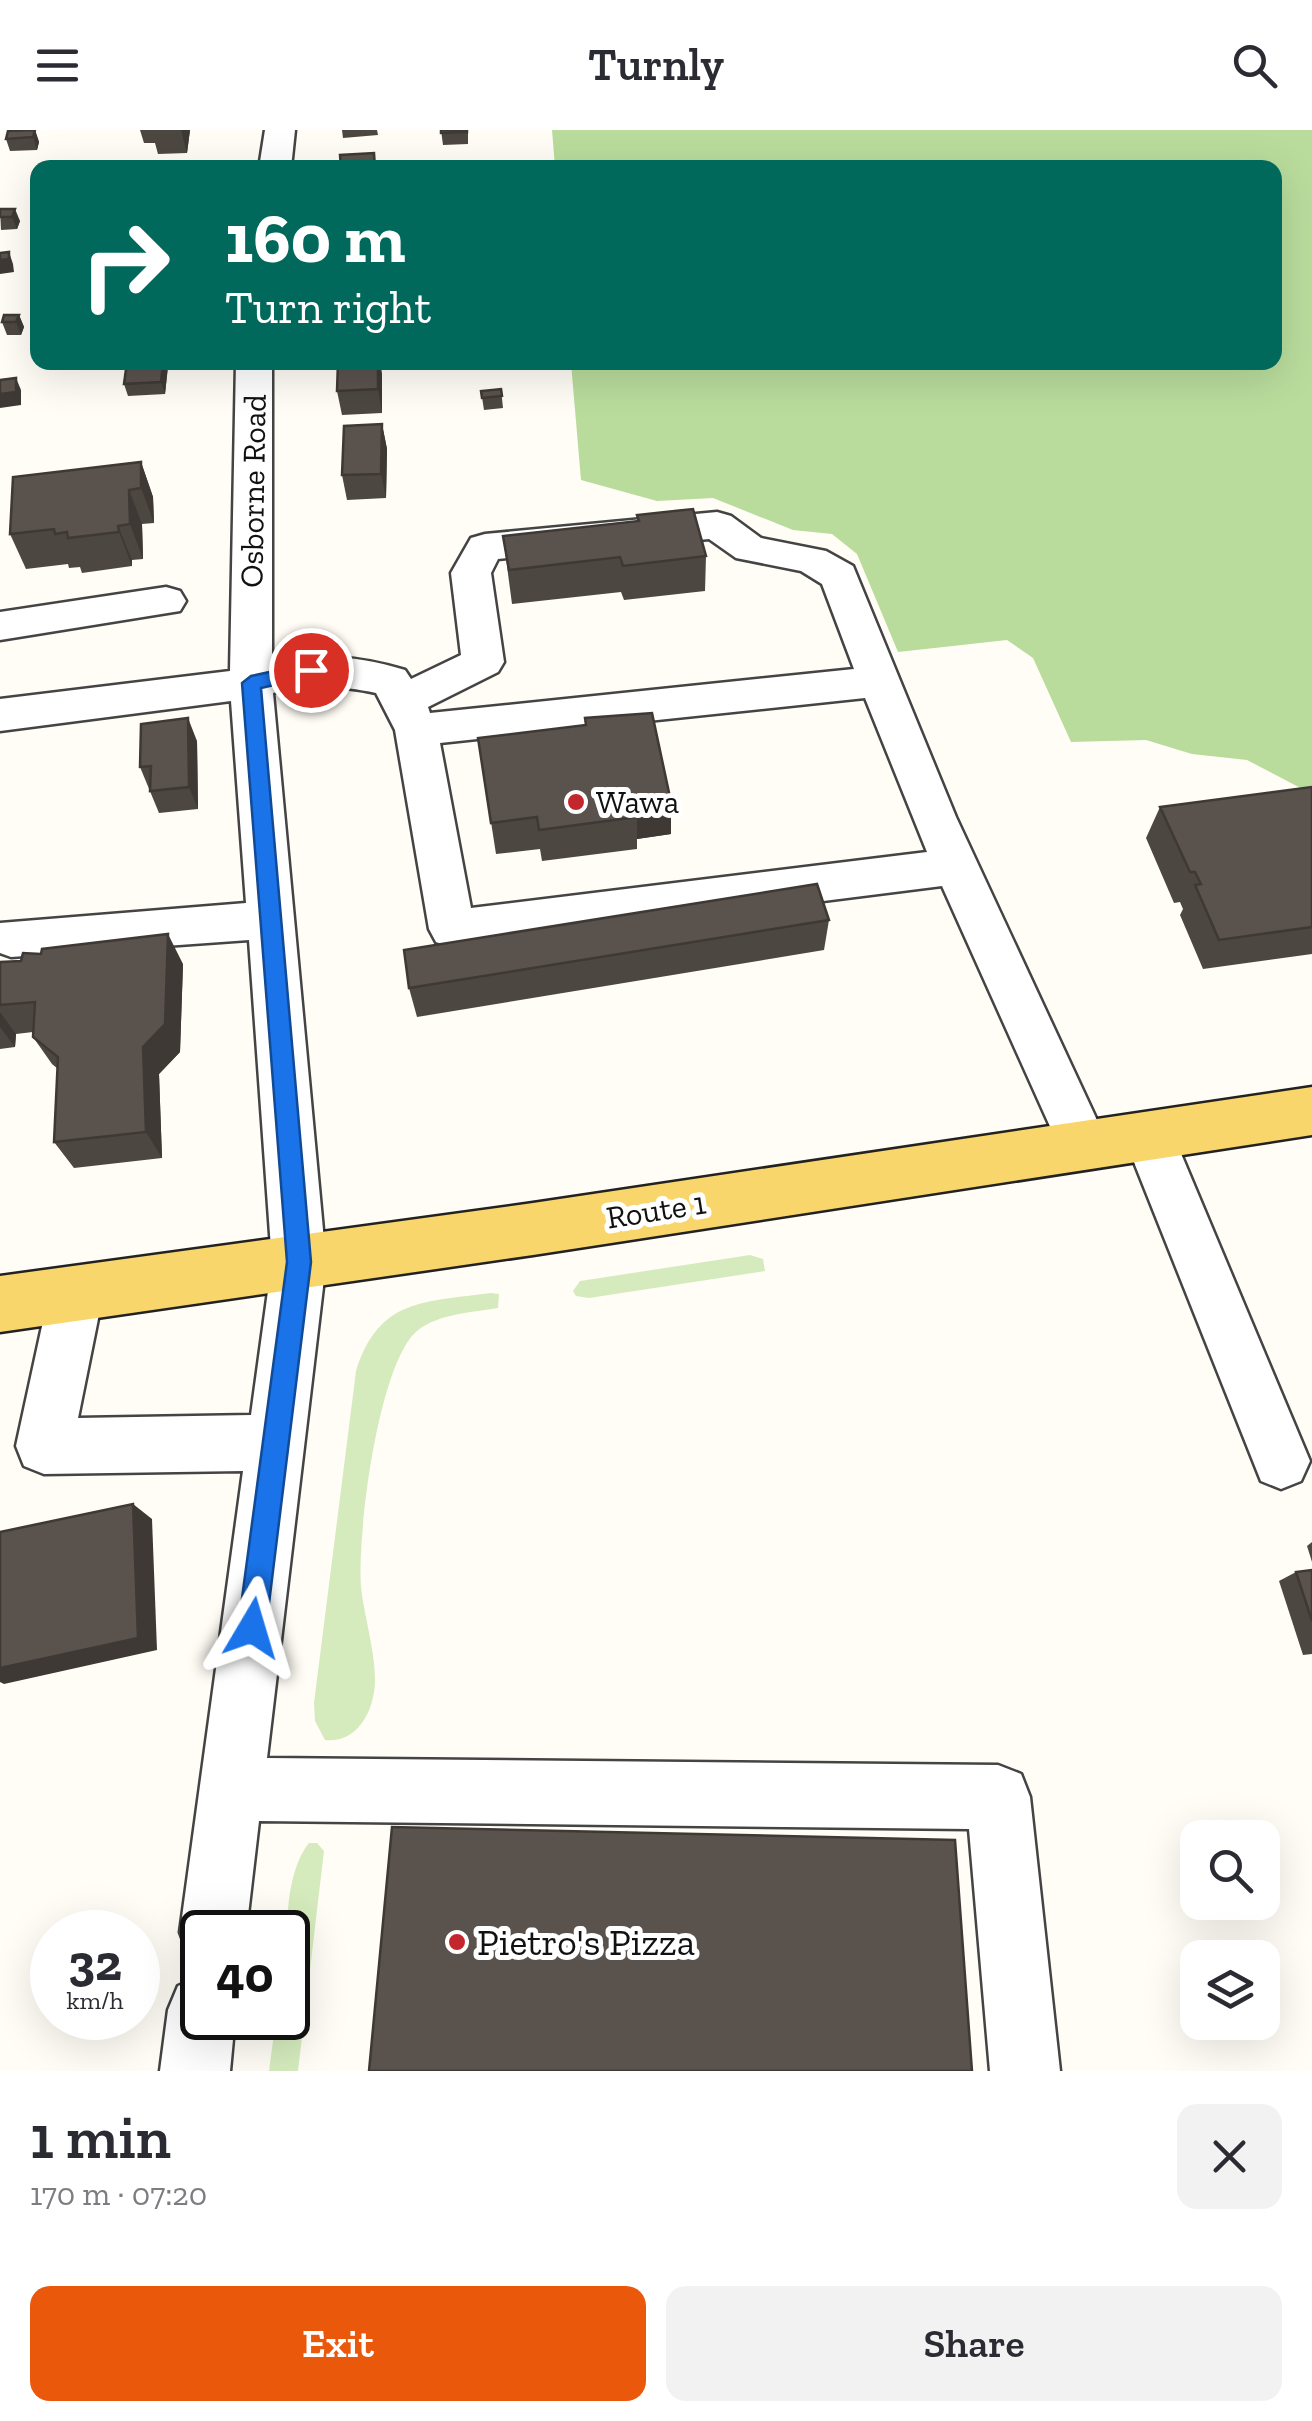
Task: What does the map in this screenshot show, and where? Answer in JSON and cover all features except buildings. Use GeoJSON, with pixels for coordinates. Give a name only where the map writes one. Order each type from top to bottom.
{"type":"FeatureCollection","features":[{"type":"Feature","properties":{"kind":"main road","name":"Route 1"},"geometry":{"type":"LineString","coordinates":[[0,1304],[1312,1111]]}},
{"type":"Feature","properties":{"kind":"street"},"geometry":{"type":"LineString","coordinates":[[276,160],[280,130]]}},
{"type":"Feature","properties":{"kind":"street","name":"Osborne Road"},"geometry":{"type":"LineString","coordinates":[[215,1910],[299,1262],[251,683],[254,370]]}},
{"type":"Feature","properties":{"kind":"street"},"geometry":{"type":"LineString","coordinates":[[410,716],[483,662],[471,574],[485,547],[717,525],[750,550],[812,560],[839,576],[956,866],[1084,1146]]}},
{"type":"Feature","properties":{"kind":"street"},"geometry":{"type":"LineString","coordinates":[[0,626],[166,602]]}},
{"type":"Feature","properties":{"kind":"street"},"geometry":{"type":"LineString","coordinates":[[0,715],[251,683],[311,670],[345,671],[390,681],[410,716],[452,930],[956,866]]}},
{"type":"Feature","properties":{"kind":"street"},"geometry":{"type":"LineString","coordinates":[[410,716],[879,681]]}},
{"type":"Feature","properties":{"kind":"street"},"geometry":{"type":"LineString","coordinates":[[11,938],[270,920]]}},
{"type":"Feature","properties":{"kind":"street"},"geometry":{"type":"LineString","coordinates":[[1149,1137],[1281,1461]]}},
{"type":"Feature","properties":{"kind":"street"},"geometry":{"type":"LineString","coordinates":[[76,1294],[44,1446],[276,1443]]}},
{"type":"Feature","properties":{"kind":"street"},"geometry":{"type":"LineString","coordinates":[[231,1789],[998,1797],[1025,2071]]}},
{"type":"Feature","properties":{"kind":"street"},"geometry":{"type":"LineString","coordinates":[[194,2071],[198,2040]]}},
{"type":"Feature","properties":{"kind":"green space"},"geometry":{"type":"Polygon","coordinates":[[[552,130],[1312,130],[1312,794],[1247,760],[1192,754],[1146,740],[1071,742],[1033,658],[1007,640],[898,652],[857,554],[832,534],[793,530],[713,498],[657,501],[581,480],[572,370],[1282,370],[1282,160],[554,160],[552,130]]]}},
{"type":"Feature","properties":{"kind":"green space"},"geometry":{"type":"Polygon","coordinates":[[[750,1255],[763,1259],[765,1271],[589,1298],[576,1296],[573,1291],[580,1281],[750,1255]]]}},
{"type":"Feature","properties":{"kind":"green space"},"geometry":{"type":"Polygon","coordinates":[[[499,1294],[498,1308],[446,1317],[418,1330],[404,1348],[392,1376],[373,1451],[361,1563],[374,1692],[359,1727],[344,1737],[325,1740],[315,1721],[314,1703],[356,1371],[366,1347],[391,1317],[425,1302],[499,1294]]]}},
{"type":"Feature","properties":{"kind":"green space"},"geometry":{"type":"Polygon","coordinates":[[[309,1843],[317,1843],[324,1851],[310,1969],[310,1910],[288,1910],[299,1859],[309,1843]]]}},
{"type":"Feature","properties":{"kind":"green space"},"geometry":{"type":"Polygon","coordinates":[[[273,2040],[302,2040],[298,2071],[269,2071],[273,2040]]]}},
{"type":"Feature","properties":{"kind":"place","name":"Wawa"},"geometry":{"type":"Point","coordinates":[576,802]}},
{"type":"Feature","properties":{"kind":"place","name":"Pietro's Pizza"},"geometry":{"type":"Point","coordinates":[457,1942]}},
{"type":"Feature","properties":{"kind":"route"},"geometry":{"type":"LineString","coordinates":[[252,1628],[299,1262],[251,683],[311,670]]}}]}
